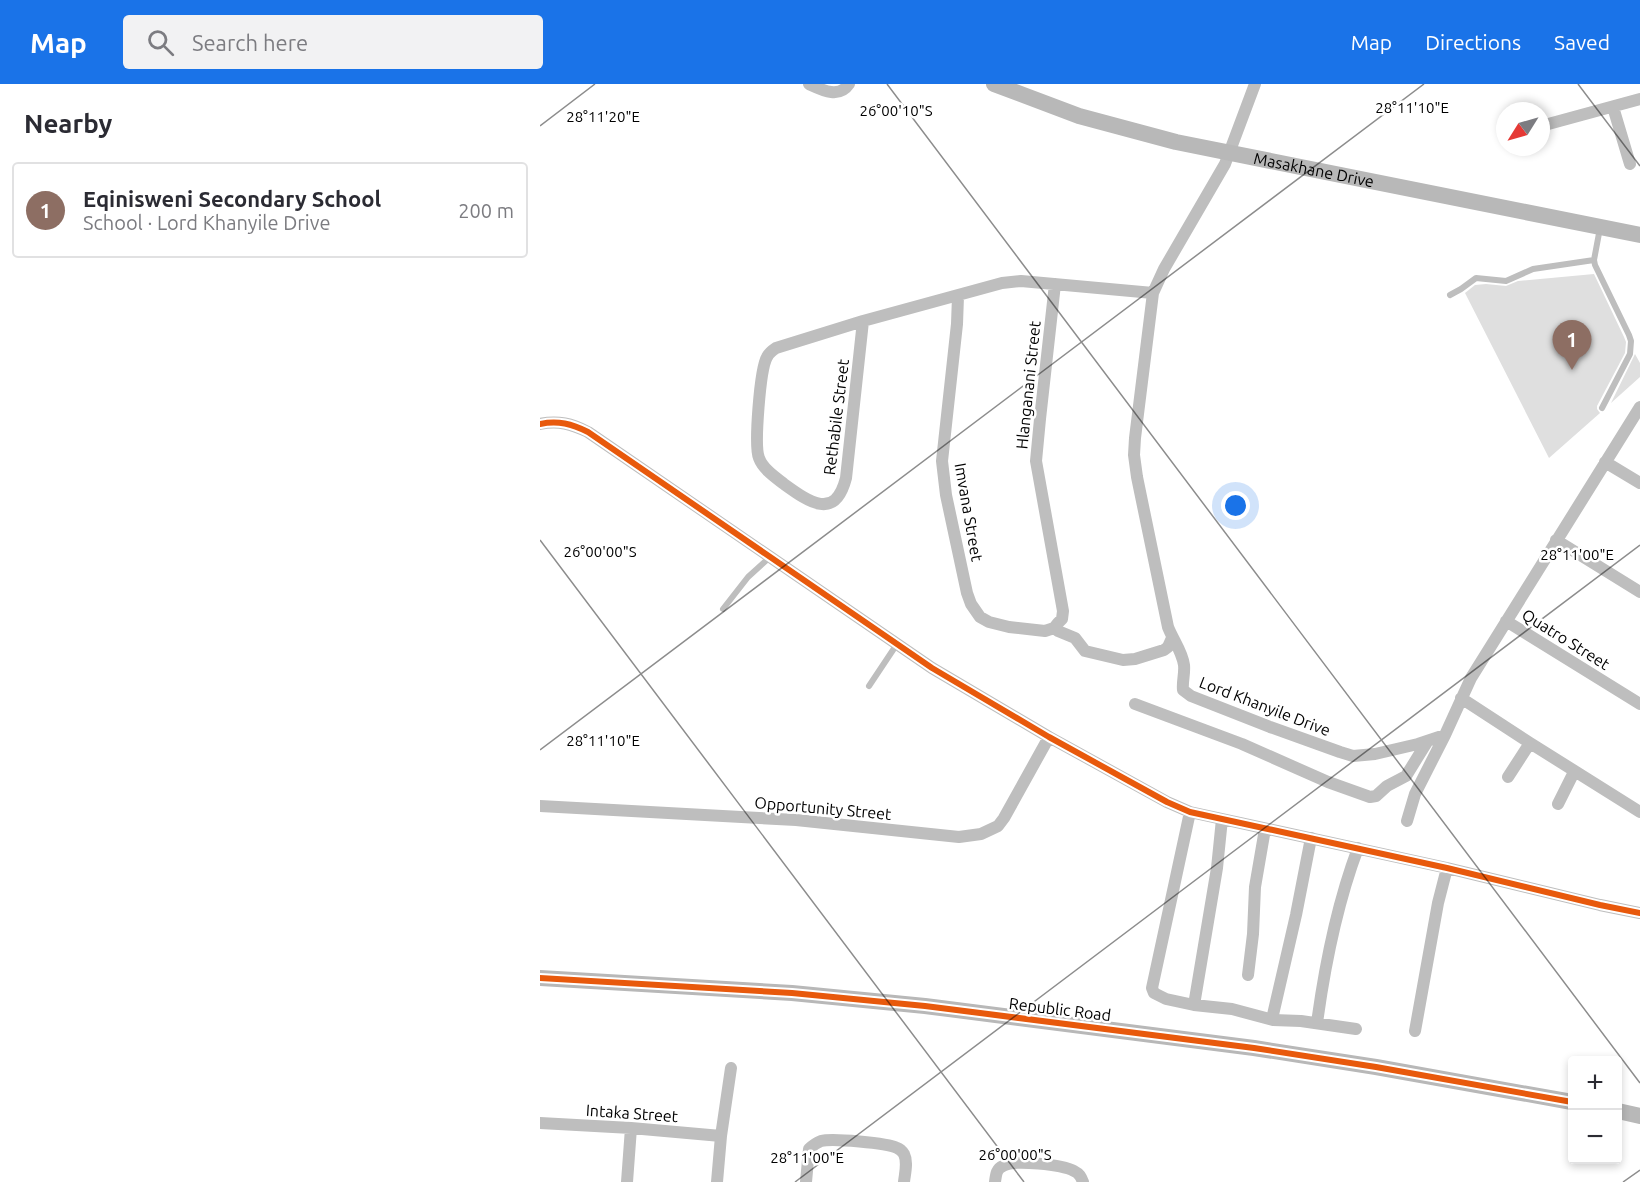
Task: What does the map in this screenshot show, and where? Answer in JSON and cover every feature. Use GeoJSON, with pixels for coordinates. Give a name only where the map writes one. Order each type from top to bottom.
{"type":"FeatureCollection","features":[{"type":"Feature","properties":{"kind":"street"},"geometry":{"type":"LineString","coordinates":[[809,84],[835,93],[844,90],[849,84]]}},
{"type":"Feature","properties":{"kind":"street","name":"Masakhane Drive"},"geometry":{"type":"LineString","coordinates":[[993,84],[1090,119],[1176,142],[1640,235]]}},
{"type":"Feature","properties":{"kind":"street","name":"Lord Khanyile Drive"},"geometry":{"type":"LineString","coordinates":[[1255,84],[1230,152],[1153,292],[1138,405],[1134,455],[1137,477],[1164,608],[1172,638],[1178,646],[1184,663],[1184,690],[1191,696],[1350,755],[1375,754],[1427,742],[1445,735]]}},
{"type":"Feature","properties":{"kind":"street"},"geometry":{"type":"LineString","coordinates":[[1550,124],[1640,99]]}},
{"type":"Feature","properties":{"kind":"street"},"geometry":{"type":"LineString","coordinates":[[1613,107],[1629,164]]}},
{"type":"Feature","properties":{"kind":"street","name":"Rethabile Street"},"geometry":{"type":"LineString","coordinates":[[863,321],[846,478],[843,491],[839,496],[827,505],[821,504],[791,489],[770,473],[759,460],[756,442],[765,362],[776,348],[863,321],[1013,281],[1153,292]]}},
{"type":"Feature","properties":{"kind":"street","name":"Hlanganani Street"},"geometry":{"type":"LineString","coordinates":[[1054,628],[1062,619],[1063,605],[1036,461],[1055,284]]}},
{"type":"Feature","properties":{"kind":"street","name":"Imvana Street"},"geometry":{"type":"LineString","coordinates":[[958,296],[942,461],[945,495],[967,593],[977,614],[989,622],[1041,632],[1054,628]]}},
{"type":"Feature","properties":{"kind":"street"},"geometry":{"type":"LineString","coordinates":[[1407,821],[1415,794],[1471,678],[1640,407]]}},
{"type":"Feature","properties":{"kind":"street"},"geometry":{"type":"LineString","coordinates":[[540,424],[557,422],[588,432],[932,668],[1149,794],[1190,812],[1640,913]]}},
{"type":"Feature","properties":{"kind":"street"},"geometry":{"type":"LineString","coordinates":[[1605,462],[1640,483]]}},
{"type":"Feature","properties":{"kind":"street"},"geometry":{"type":"LineString","coordinates":[[1556,540],[1640,592]]}},
{"type":"Feature","properties":{"kind":"street","name":"Quatro Street"},"geometry":{"type":"LineString","coordinates":[[1506,621],[1640,704]]}},
{"type":"Feature","properties":{"kind":"street"},"geometry":{"type":"LineString","coordinates":[[1054,628],[1075,638],[1085,651],[1123,660],[1158,653],[1168,647],[1172,638]]}},
{"type":"Feature","properties":{"kind":"street"},"geometry":{"type":"LineString","coordinates":[[1461,698],[1640,812]]}},
{"type":"Feature","properties":{"kind":"street"},"geometry":{"type":"LineString","coordinates":[[1135,704],[1242,744],[1328,782],[1370,797],[1376,796],[1387,786],[1406,776],[1427,742]]}},
{"type":"Feature","properties":{"kind":"street","name":"Opportunity Street"},"geometry":{"type":"LineString","coordinates":[[540,806],[796,820],[971,837],[998,826],[1049,737]]}},
{"type":"Feature","properties":{"kind":"street"},"geometry":{"type":"LineString","coordinates":[[1508,777],[1530,743]]}},
{"type":"Feature","properties":{"kind":"street"},"geometry":{"type":"LineString","coordinates":[[1558,804],[1574,772]]}},
{"type":"Feature","properties":{"kind":"street"},"geometry":{"type":"LineString","coordinates":[[1190,812],[1152,988],[1154,993],[1194,1005],[1232,1009],[1272,1019],[1356,1029]]}},
{"type":"Feature","properties":{"kind":"street"},"geometry":{"type":"LineString","coordinates":[[1194,1005],[1216,868],[1221,819]]}},
{"type":"Feature","properties":{"kind":"street"},"geometry":{"type":"LineString","coordinates":[[1248,975],[1255,887],[1265,829]]}},
{"type":"Feature","properties":{"kind":"street"},"geometry":{"type":"LineString","coordinates":[[1272,1019],[1311,838]]}},
{"type":"Feature","properties":{"kind":"street"},"geometry":{"type":"LineString","coordinates":[[1317,1023],[1323,979],[1336,918],[1358,848]]}},
{"type":"Feature","properties":{"kind":"street"},"geometry":{"type":"LineString","coordinates":[[1415,1031],[1438,903],[1447,868]]}},
{"type":"Feature","properties":{"kind":"street","name":"Republic Road"},"geometry":{"type":"LineString","coordinates":[[540,978],[792,993],[948,1009],[1265,1049],[1568,1101]]}},
{"type":"Feature","properties":{"kind":"street"},"geometry":{"type":"LineString","coordinates":[[717,1182],[731,1068]]}},
{"type":"Feature","properties":{"kind":"street"},"geometry":{"type":"LineString","coordinates":[[1622,1112],[1640,1116]]}},
{"type":"Feature","properties":{"kind":"street","name":"Intaka Street"},"geometry":{"type":"LineString","coordinates":[[540,1123],[721,1136]]}},
{"type":"Feature","properties":{"kind":"street"},"geometry":{"type":"LineString","coordinates":[[627,1182],[631,1128]]}},
{"type":"Feature","properties":{"kind":"street"},"geometry":{"type":"LineString","coordinates":[[806,1182],[809,1149],[820,1142],[831,1140],[894,1146],[904,1155],[906,1161],[904,1182]]}},
{"type":"Feature","properties":{"kind":"street"},"geometry":{"type":"LineString","coordinates":[[995,1182],[997,1170],[1007,1164],[1019,1163],[1070,1169],[1079,1174],[1083,1182]]}},
{"type":"Feature","properties":{"kind":"lane"},"geometry":{"type":"LineString","coordinates":[[1600,227],[1595,266],[1629,335],[1631,349],[1602,408]]}},
{"type":"Feature","properties":{"kind":"lane"},"geometry":{"type":"LineString","coordinates":[[1450,295],[1480,278],[1501,281],[1533,269],[1594,260]]}},
{"type":"Feature","properties":{"kind":"lane"},"geometry":{"type":"LineString","coordinates":[[723,609],[748,578],[770,557]]}},
{"type":"Feature","properties":{"kind":"lane"},"geometry":{"type":"LineString","coordinates":[[869,686],[897,644]]}},
{"type":"Feature","properties":{"kind":"building"},"geometry":{"type":"Polygon","coordinates":[[[1594,274],[1626,342],[1625,353],[1597,406],[1600,413],[1549,458],[1465,293],[1475,285],[1506,286],[1518,281],[1594,274]]]}},
{"type":"Feature","properties":{"kind":"building"},"geometry":{"type":"Polygon","coordinates":[[[1635,354],[1640,363],[1640,377],[1611,403],[1635,354]]]}},
{"type":"Feature","properties":{"kind":"cycle path"},"geometry":{"type":"LineString","coordinates":[[540,424],[553,422],[588,432],[932,668],[1049,737],[1167,802],[1190,812],[1640,913]]}},
{"type":"Feature","properties":{"kind":"cycle path"},"geometry":{"type":"LineString","coordinates":[[540,978],[792,993],[925,1006],[1254,1048],[1568,1101]]}},
{"type":"Feature","properties":{"kind":"place","name":"Eqinisweni Secondary School"},"geometry":{"type":"Point","coordinates":[1572,370]}}]}
